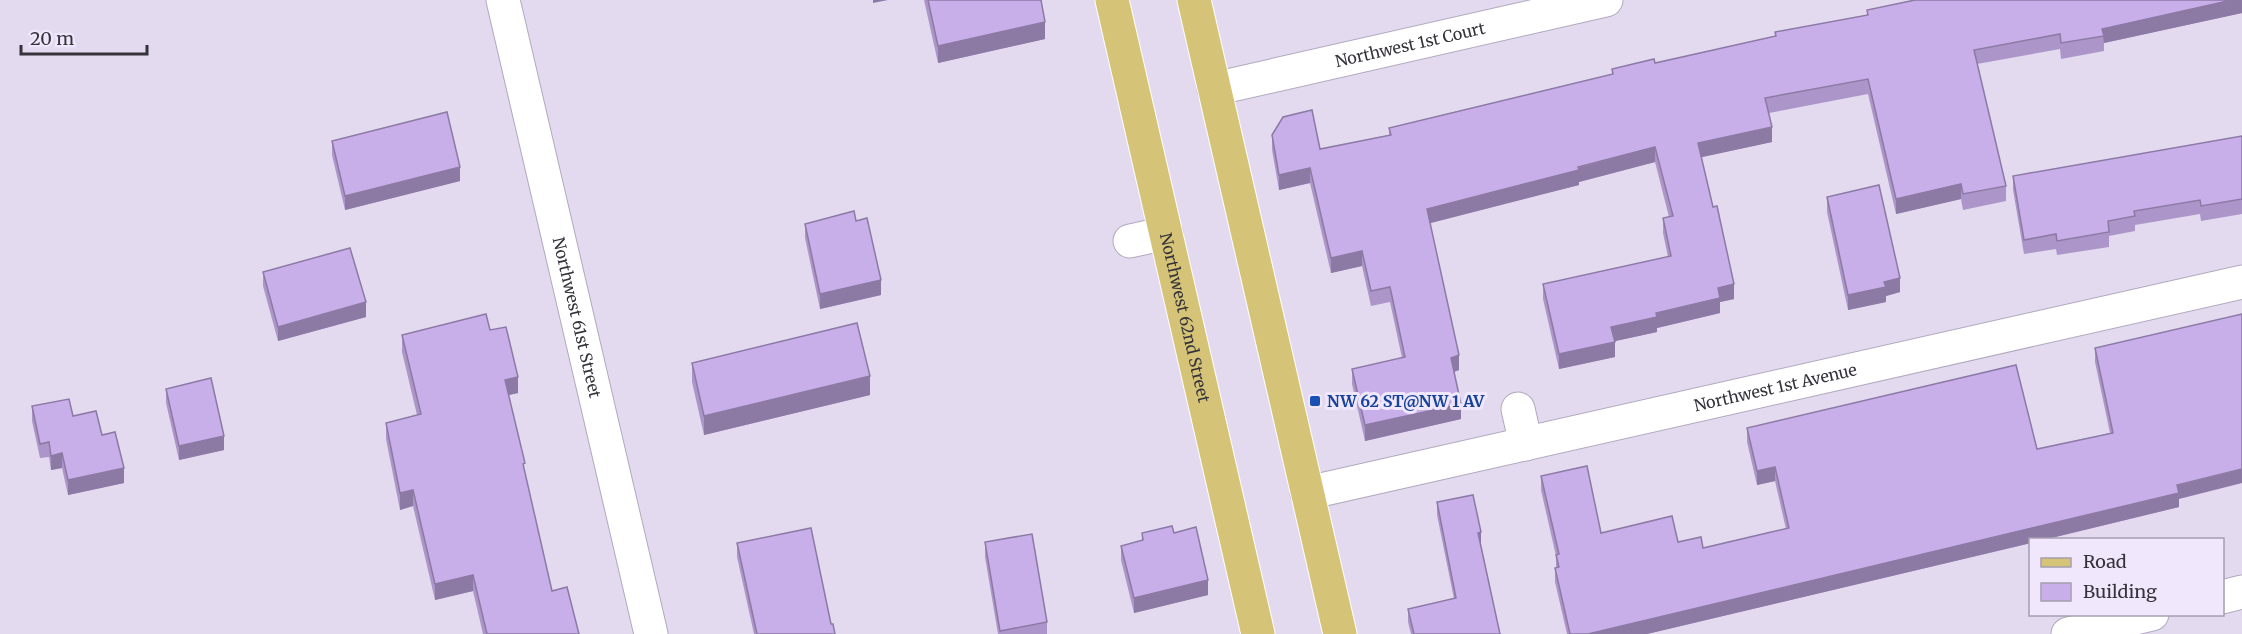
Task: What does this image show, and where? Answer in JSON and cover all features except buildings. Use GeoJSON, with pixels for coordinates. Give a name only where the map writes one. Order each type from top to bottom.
{"type":"FeatureCollection","features":[{"type":"Feature","properties":{"kind":"main road","name":"Northwest 62nd Street"},"geometry":{"type":"LineString","coordinates":[[1112,0],[1258,634]]}},
{"type":"Feature","properties":{"kind":"main road"},"geometry":{"type":"LineString","coordinates":[[1194,0],[1340,634]]}},
{"type":"Feature","properties":{"kind":"street","name":"Northwest 61st Street"},"geometry":{"type":"LineString","coordinates":[[503,0],[651,634]]}},
{"type":"Feature","properties":{"kind":"street","name":"Northwest 1st Court"},"geometry":{"type":"LineString","coordinates":[[1215,89],[1606,0]]}},
{"type":"Feature","properties":{"kind":"street"},"geometry":{"type":"LineString","coordinates":[[1130,241],[1166,233]]}},
{"type":"Feature","properties":{"kind":"street","name":"Northwest 1st Avenue"},"geometry":{"type":"LineString","coordinates":[[1307,493],[2242,282]]}},
{"type":"Feature","properties":{"kind":"street"},"geometry":{"type":"LineString","coordinates":[[1518,410],[1526,444]]}},
{"type":"Feature","properties":{"kind":"street"},"geometry":{"type":"LineString","coordinates":[[2224,597],[2242,592]]}},
{"type":"Feature","properties":{"kind":"street"},"geometry":{"type":"LineString","coordinates":[[2068,634],[2148,616]]}},
{"type":"Feature","properties":{"kind":"place","name":"NW 62 ST@NW 1 AV"},"geometry":{"type":"Point","coordinates":[1315,401]}}]}
